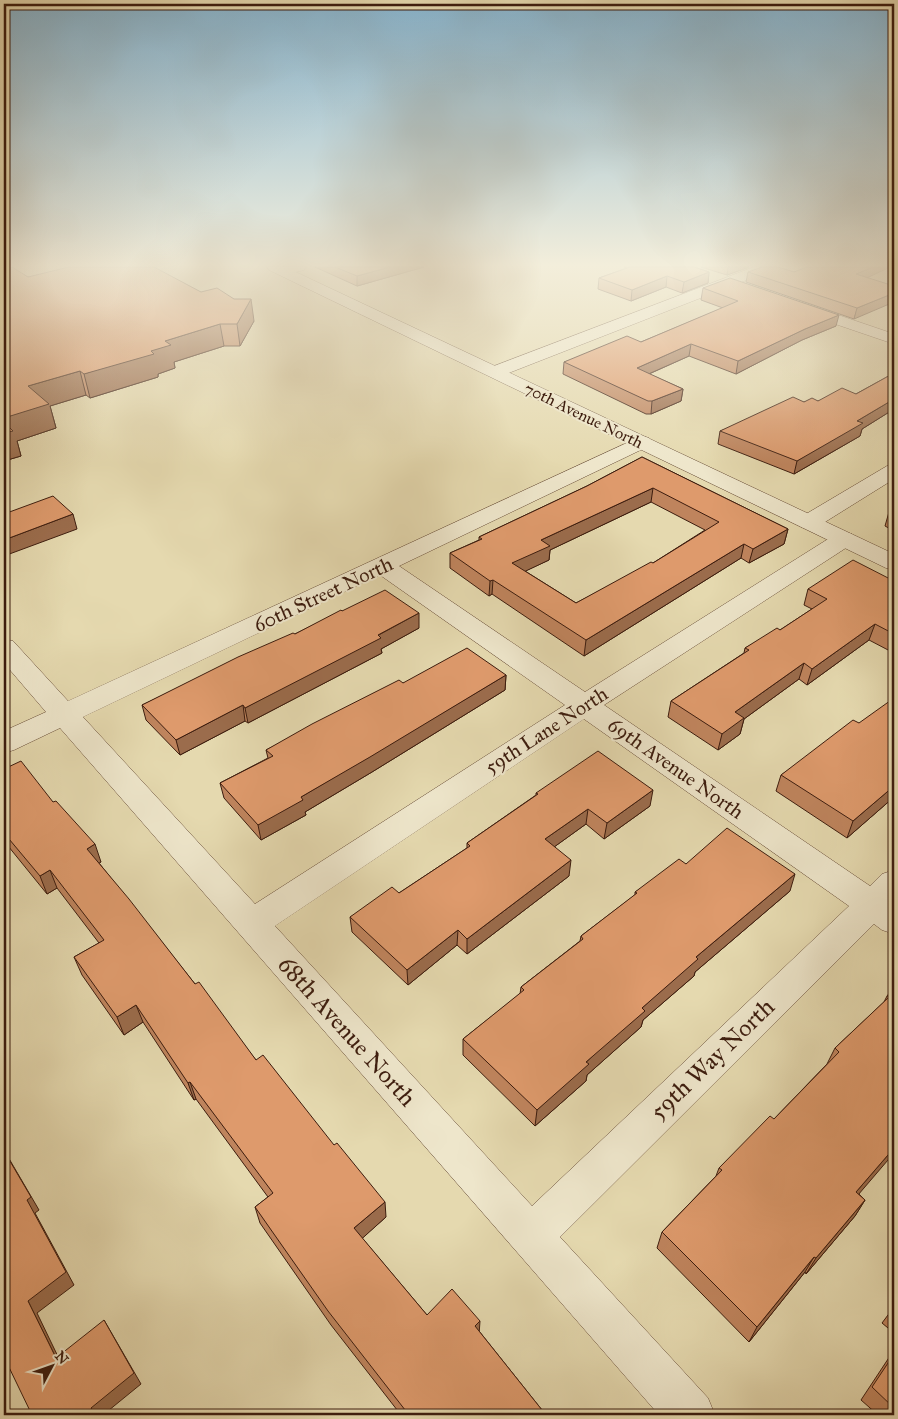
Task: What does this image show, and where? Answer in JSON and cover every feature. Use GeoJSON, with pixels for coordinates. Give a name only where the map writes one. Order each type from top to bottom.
{"type":"FeatureCollection","features":[{"type":"Feature","properties":{"kind":"street","name":"70th Avenue North"},"geometry":{"type":"LineString","coordinates":[[417,333],[894,563]]}},
{"type":"Feature","properties":{"kind":"street"},"geometry":{"type":"LineString","coordinates":[[495,372],[595,333]]}},
{"type":"Feature","properties":{"kind":"street"},"geometry":{"type":"LineString","coordinates":[[877,333],[894,339]]}},
{"type":"Feature","properties":{"kind":"street","name":"60th Street North"},"geometry":{"type":"LineString","coordinates":[[4,743],[383,566],[642,442]]}},
{"type":"Feature","properties":{"kind":"street"},"geometry":{"type":"LineString","coordinates":[[809,522],[894,470]]}},
{"type":"Feature","properties":{"kind":"street","name":"59th Lane North"},"geometry":{"type":"LineString","coordinates":[[251,924],[585,705],[844,539]]}},
{"type":"Feature","properties":{"kind":"street","name":"69th Avenue North"},"geometry":{"type":"LineString","coordinates":[[383,566],[585,705],[887,902]]}},
{"type":"Feature","properties":{"kind":"street","name":"68th Avenue North"},"geometry":{"type":"LineString","coordinates":[[4,647],[692,1415]]}},
{"type":"Feature","properties":{"kind":"street","name":"59th Way North"},"geometry":{"type":"LineString","coordinates":[[531,1236],[887,902]]}},
{"type":"Feature","properties":{"kind":"building"},"geometry":{"type":"Polygon","coordinates":[[[4,333],[190,333],[165,341],[171,345],[151,351],[154,354],[84,374],[80,371],[28,386],[49,404],[4,418],[4,333]]]}},
{"type":"Feature","properties":{"kind":"building"},"geometry":{"type":"Polygon","coordinates":[[[662,333],[796,333],[738,361],[691,344],[637,368],[683,389],[652,401],[648,401],[564,362],[627,336],[641,342],[662,333]]]}},
{"type":"Feature","properties":{"kind":"building"},"geometry":{"type":"Polygon","coordinates":[[[894,373],[894,399],[857,421],[863,423],[797,461],[720,431],[793,397],[804,402],[812,398],[818,401],[842,388],[856,394],[894,373]]]}},
{"type":"Feature","properties":{"kind":"building"},"geometry":{"type":"Polygon","coordinates":[[[4,422],[13,431],[4,433],[4,422]]]}},
{"type":"Feature","properties":{"kind":"building"},"geometry":{"type":"Polygon","coordinates":[[[642,457],[788,529],[753,549],[744,544],[586,640],[493,580],[490,581],[450,553],[482,539],[479,537],[587,486],[642,457]],[[653,488],[541,540],[550,546],[512,563],[576,603],[651,562],[653,563],[719,522],[653,488]]]}},
{"type":"Feature","properties":{"kind":"building"},"geometry":{"type":"Polygon","coordinates":[[[53,496],[73,514],[4,540],[4,514],[53,496]]]}},
{"type":"Feature","properties":{"kind":"building"},"geometry":{"type":"Polygon","coordinates":[[[853,560],[894,581],[894,634],[875,624],[812,669],[804,663],[735,712],[744,718],[722,734],[671,701],[749,650],[745,648],[777,628],[780,630],[827,599],[808,589],[853,560]]]}},
{"type":"Feature","properties":{"kind":"building"},"geometry":{"type":"Polygon","coordinates":[[[385,590],[419,613],[378,635],[381,638],[245,708],[243,705],[176,740],[142,705],[238,657],[293,633],[295,634],[385,590]]]}},
{"type":"Feature","properties":{"kind":"building"},"geometry":{"type":"Polygon","coordinates":[[[467,648],[506,675],[301,797],[303,800],[258,825],[220,783],[273,756],[266,750],[312,724],[399,680],[403,683],[467,648]]]}},
{"type":"Feature","properties":{"kind":"building"},"geometry":{"type":"Polygon","coordinates":[[[894,698],[894,786],[853,821],[781,775],[853,720],[859,723],[894,698]]]}},
{"type":"Feature","properties":{"kind":"building"},"geometry":{"type":"Polygon","coordinates":[[[598,751],[653,790],[607,823],[588,809],[545,839],[571,860],[467,939],[458,930],[407,970],[350,917],[392,887],[399,893],[470,846],[467,843],[598,751]]]}},
{"type":"Feature","properties":{"kind":"building"},"geometry":{"type":"Polygon","coordinates":[[[21,761],[53,802],[56,801],[95,844],[87,849],[129,899],[195,984],[199,982],[256,1060],[263,1055],[334,1145],[337,1143],[385,1202],[354,1228],[427,1315],[452,1289],[480,1321],[475,1326],[546,1415],[409,1415],[328,1311],[255,1207],[273,1193],[190,1082],[188,1083],[136,1005],[117,1017],[74,957],[104,940],[50,870],[40,876],[4,833],[4,769],[21,761]]]}},
{"type":"Feature","properties":{"kind":"building"},"geometry":{"type":"Polygon","coordinates":[[[727,828],[795,874],[696,957],[698,959],[642,1008],[645,1011],[586,1062],[589,1064],[537,1110],[463,1039],[524,990],[521,987],[583,939],[581,936],[637,893],[635,892],[679,859],[686,864],[727,828]]]}},
{"type":"Feature","properties":{"kind":"building"},"geometry":{"type":"Polygon","coordinates":[[[894,988],[894,1148],[856,1192],[865,1200],[816,1258],[814,1257],[757,1327],[662,1232],[722,1170],[719,1168],[770,1116],[774,1119],[839,1052],[835,1048],[889,997],[887,996],[894,988]]]}},
{"type":"Feature","properties":{"kind":"building"},"geometry":{"type":"Polygon","coordinates":[[[4,1151],[31,1197],[27,1200],[66,1272],[28,1301],[56,1358],[104,1320],[134,1373],[91,1408],[95,1415],[32,1415],[4,1360],[4,1151]]]}},
{"type":"Feature","properties":{"kind":"building"},"geometry":{"type":"Polygon","coordinates":[[[894,1354],[894,1408],[872,1387],[894,1354]]]}}]}
